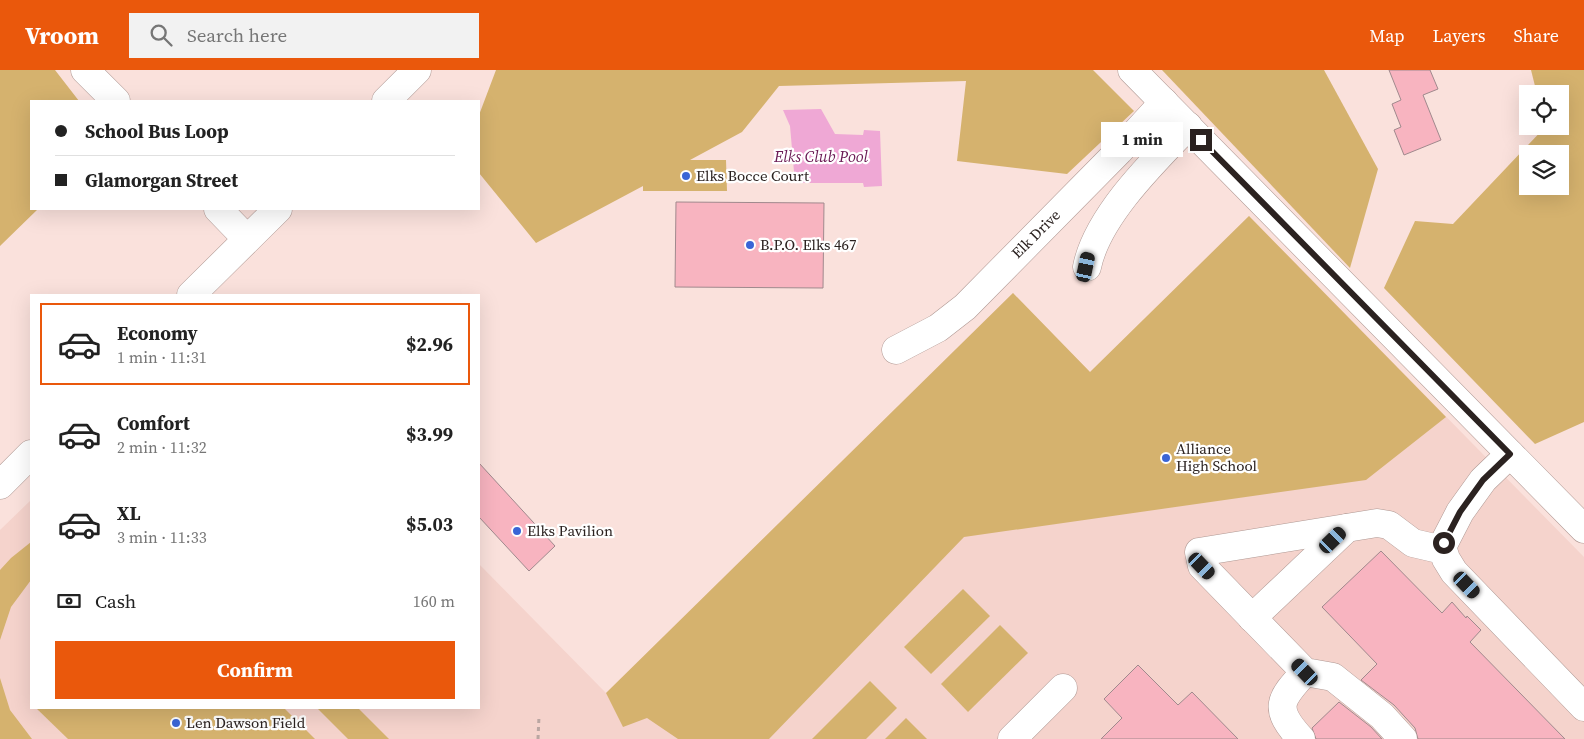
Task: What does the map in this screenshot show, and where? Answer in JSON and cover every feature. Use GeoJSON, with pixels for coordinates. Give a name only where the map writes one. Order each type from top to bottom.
{"type":"FeatureCollection","features":[{"type":"Feature","properties":{"kind":"street"},"geometry":{"type":"LineString","coordinates":[[85,70],[115,100]]}},
{"type":"Feature","properties":{"kind":"street"},"geometry":{"type":"LineString","coordinates":[[387,100],[417,70]]}},
{"type":"Feature","properties":{"kind":"street"},"geometry":{"type":"LineString","coordinates":[[1132,70],[1584,529]]}},
{"type":"Feature","properties":{"kind":"street","name":"Elk Drive"},"geometry":{"type":"LineString","coordinates":[[896,350],[938,328],[965,307],[1119,151],[1164,102]]}},
{"type":"Feature","properties":{"kind":"street"},"geometry":{"type":"LineString","coordinates":[[1086,267],[1090,249],[1099,230],[1152,164],[1188,126]]}},
{"type":"Feature","properties":{"kind":"street"},"geometry":{"type":"LineString","coordinates":[[219,210],[247,239]]}},
{"type":"Feature","properties":{"kind":"street"},"geometry":{"type":"LineString","coordinates":[[192,294],[277,210]]}},
{"type":"Feature","properties":{"kind":"street"},"geometry":{"type":"LineString","coordinates":[[1510,454],[1483,480],[1460,512],[1444,543],[1443,550],[1454,572],[1584,707]]}},
{"type":"Feature","properties":{"kind":"street"},"geometry":{"type":"LineString","coordinates":[[0,485],[30,455]]}},
{"type":"Feature","properties":{"kind":"street"},"geometry":{"type":"LineString","coordinates":[[1403,739],[1382,716],[1333,677],[1305,672],[1202,566],[1199,552],[1377,523],[1389,525],[1413,543],[1443,550]]}},
{"type":"Feature","properties":{"kind":"street"},"geometry":{"type":"LineString","coordinates":[[1252,618],[1347,528]]}},
{"type":"Feature","properties":{"kind":"street"},"geometry":{"type":"LineString","coordinates":[[1301,739],[1286,722],[1282,704],[1286,693],[1305,672]]}},
{"type":"Feature","properties":{"kind":"street"},"geometry":{"type":"LineString","coordinates":[[1012,739],[1064,688]]}},
{"type":"Feature","properties":{"kind":"path"},"geometry":{"type":"LineString","coordinates":[[538,739],[540,716]]}},
{"type":"Feature","properties":{"kind":"shaded area"},"geometry":{"type":"Polygon","coordinates":[[[0,70],[55,70],[78,100],[30,100],[30,210],[37,210],[0,246],[0,70]]]}},
{"type":"Feature","properties":{"kind":"shaded area"},"geometry":{"type":"Polygon","coordinates":[[[496,70],[1093,70],[1134,111],[1067,174],[957,161],[966,81],[779,86],[742,132],[690,160],[726,160],[727,191],[643,191],[643,186],[536,243],[480,174],[480,112],[496,70]]]}},
{"type":"Feature","properties":{"kind":"shaded area"},"geometry":{"type":"Polygon","coordinates":[[[1162,70],[1324,70],[1378,169],[1350,268],[1162,70]]]}},
{"type":"Feature","properties":{"kind":"shaded area"},"geometry":{"type":"Polygon","coordinates":[[[1531,70],[1584,70],[1584,422],[1535,444],[1384,288],[1415,221],[1453,224],[1519,154],[1519,195],[1569,195],[1569,145],[1528,145],[1537,135],[1569,135],[1569,85],[1535,85],[1531,70]]]}},
{"type":"Feature","properties":{"kind":"shaded area","name":"Alliance High School"},"geometry":{"type":"Polygon","coordinates":[[[1249,216],[1584,557],[1584,739],[0,739],[0,530],[30,501],[30,709],[480,709],[480,565],[606,693],[1013,293],[1090,372],[1249,216]]]}},
{"type":"Feature","properties":{"kind":"shaded area"},"geometry":{"type":"Polygon","coordinates":[[[1249,216],[1446,417],[1366,480],[964,537],[769,739],[678,739],[647,718],[623,727],[606,693],[1013,293],[1090,372],[1249,216]]]}},
{"type":"Feature","properties":{"kind":"shaded area"},"geometry":{"type":"Polygon","coordinates":[[[30,543],[30,581],[11,607],[0,640],[0,570],[11,558],[30,543]]]}},
{"type":"Feature","properties":{"kind":"shaded area"},"geometry":{"type":"Polygon","coordinates":[[[963,589],[990,616],[931,674],[904,647],[963,589]]]}},
{"type":"Feature","properties":{"kind":"shaded area"},"geometry":{"type":"Polygon","coordinates":[[[1000,625],[1028,653],[968,712],[941,684],[1000,625]]]}},
{"type":"Feature","properties":{"kind":"shaded area"},"geometry":{"type":"Polygon","coordinates":[[[0,678],[10,710],[32,739],[0,739],[0,678]]]}},
{"type":"Feature","properties":{"kind":"shaded area"},"geometry":{"type":"Polygon","coordinates":[[[870,681],[897,708],[866,739],[812,739],[870,681]]]}},
{"type":"Feature","properties":{"kind":"shaded area","name":"Len Dawson Field"},"geometry":{"type":"Polygon","coordinates":[[[37,709],[285,709],[315,739],[68,739],[37,709]]]}},
{"type":"Feature","properties":{"kind":"shaded area"},"geometry":{"type":"Polygon","coordinates":[[[318,709],[359,709],[389,739],[348,739],[318,709]]]}},
{"type":"Feature","properties":{"kind":"shaded area"},"geometry":{"type":"Polygon","coordinates":[[[906,718],[927,739],[885,739],[906,718]]]}},
{"type":"Feature","properties":{"kind":"water","name":"Elks Club Pool"},"geometry":{"type":"Polygon","coordinates":[[[821,109],[835,134],[863,135],[864,130],[880,131],[882,186],[864,187],[863,183],[795,183],[790,126],[783,110],[821,109]]]}},
{"type":"Feature","properties":{"kind":"building"},"geometry":{"type":"Polygon","coordinates":[[[1389,70],[1430,70],[1438,89],[1423,95],[1441,140],[1404,155],[1394,130],[1401,127],[1392,104],[1401,100],[1389,70]]]}},
{"type":"Feature","properties":{"kind":"building","name":"B.P.O. Elks 467"},"geometry":{"type":"Polygon","coordinates":[[[676,202],[824,203],[823,288],[675,287],[676,202]]]}},
{"type":"Feature","properties":{"kind":"building","name":"Elks Pavilion"},"geometry":{"type":"Polygon","coordinates":[[[480,464],[555,546],[529,571],[480,518],[480,464]]]}},
{"type":"Feature","properties":{"kind":"building"},"geometry":{"type":"Polygon","coordinates":[[[1381,551],[1442,613],[1452,602],[1466,618],[1467,616],[1481,630],[1470,642],[1565,739],[1418,739],[1415,728],[1394,705],[1361,680],[1377,664],[1322,607],[1381,551]]]}},
{"type":"Feature","properties":{"kind":"building"},"geometry":{"type":"Polygon","coordinates":[[[1138,665],[1178,705],[1192,692],[1238,739],[1101,739],[1122,718],[1104,699],[1138,665]]]}},
{"type":"Feature","properties":{"kind":"building"},"geometry":{"type":"Polygon","coordinates":[[[1339,702],[1371,727],[1382,739],[1316,739],[1312,728],[1339,702]]]}},
{"type":"Feature","properties":{"kind":"place","name":"Elks Bocce Court"},"geometry":{"type":"Point","coordinates":[686,176]}},
{"type":"Feature","properties":{"kind":"place","name":"B.P.O. Elks 467"},"geometry":{"type":"Point","coordinates":[750,245]}},
{"type":"Feature","properties":{"kind":"place","name":"Alliance High School"},"geometry":{"type":"Point","coordinates":[1166,458]}},
{"type":"Feature","properties":{"kind":"place","name":"Elks Pavilion"},"geometry":{"type":"Point","coordinates":[517,531]}},
{"type":"Feature","properties":{"kind":"place","name":"Len Dawson Field"},"geometry":{"type":"Point","coordinates":[176,723]}},
{"type":"Feature","properties":{"kind":"route"},"geometry":{"type":"LineString","coordinates":[[1201,140],[1510,454],[1483,480],[1460,512],[1444,543]]}}]}
